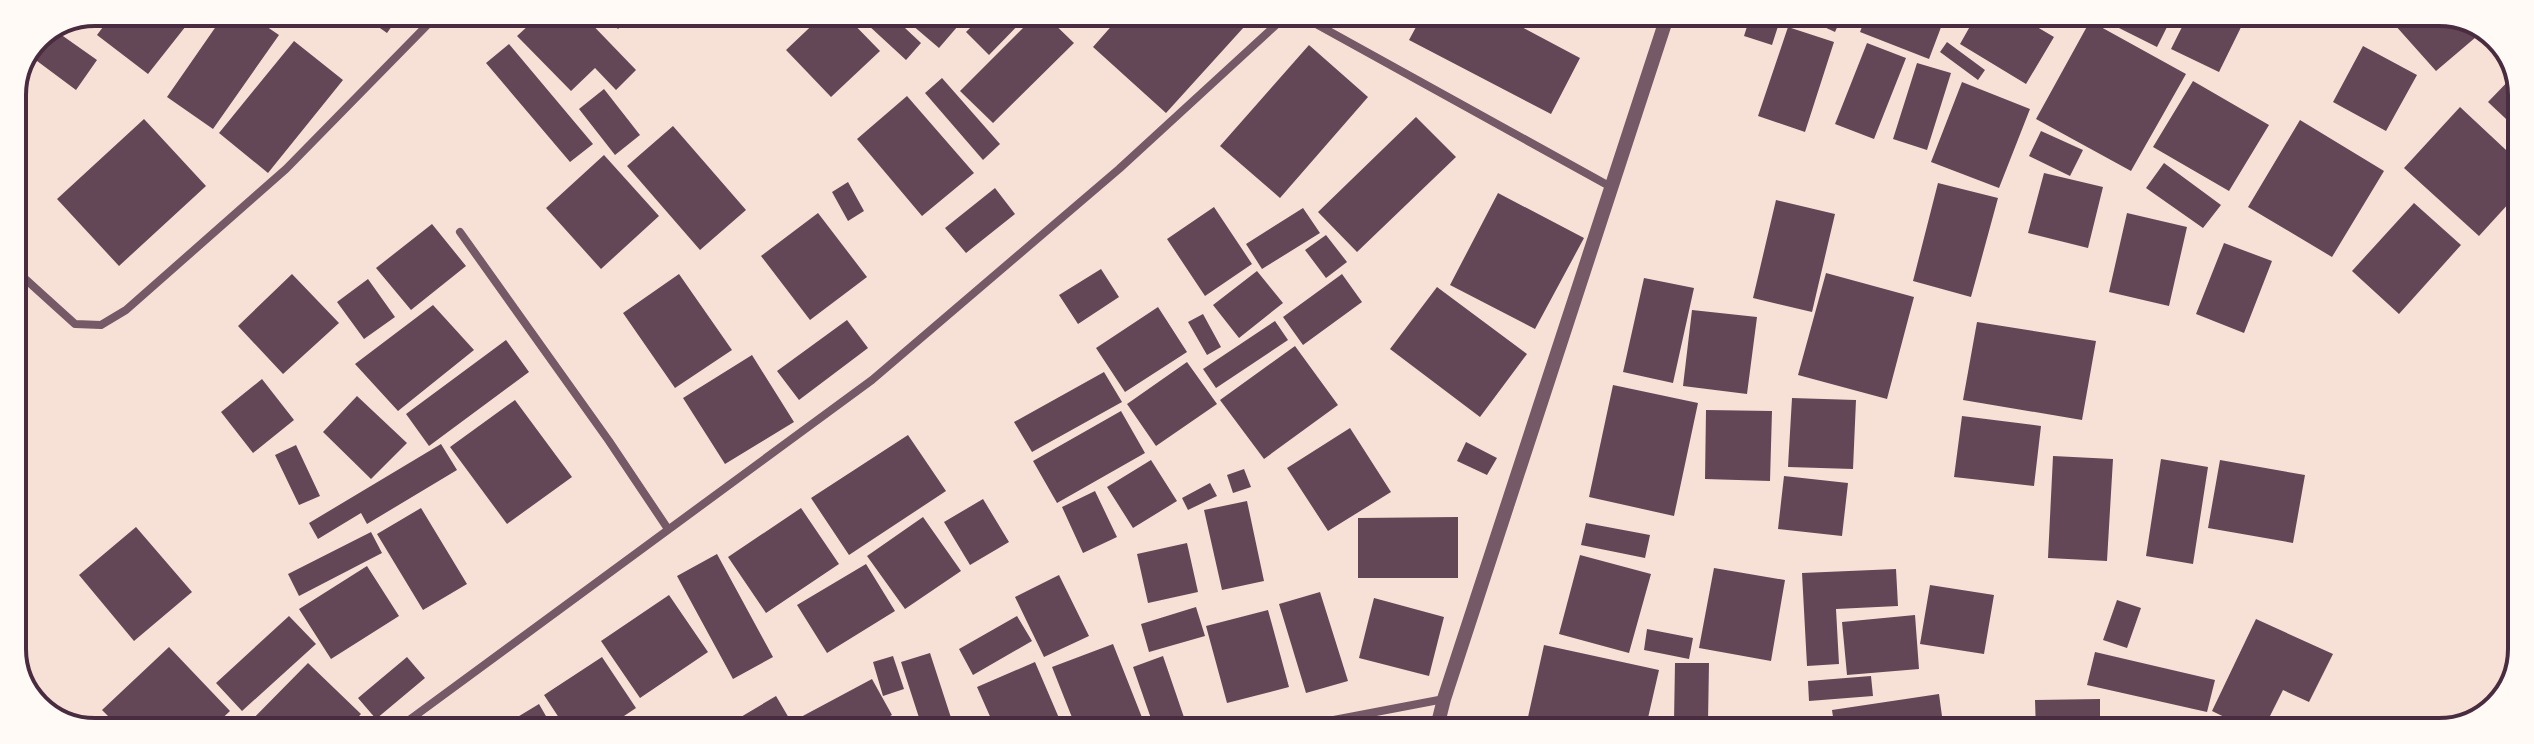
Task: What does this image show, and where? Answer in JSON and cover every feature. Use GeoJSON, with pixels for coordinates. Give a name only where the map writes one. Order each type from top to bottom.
{"type":"FeatureCollection","features":[{"type":"Feature","properties":{"kind":"street"},"geometry":{"type":"LineString","coordinates":[[26,280],[75,324],[101,325],[126,310],[286,169],[426,26]]}},
{"type":"Feature","properties":{"kind":"street"},"geometry":{"type":"LineString","coordinates":[[412,718],[872,380],[1119,169],[1275,26]]}},
{"type":"Feature","properties":{"kind":"street"},"geometry":{"type":"LineString","coordinates":[[1320,26],[1611,187]]}},
{"type":"Feature","properties":{"kind":"street"},"geometry":{"type":"LineString","coordinates":[[1439,718],[1664,26]]}},
{"type":"Feature","properties":{"kind":"street"},"geometry":{"type":"LineString","coordinates":[[460,232],[668,529]]}},
{"type":"Feature","properties":{"kind":"street"},"geometry":{"type":"LineString","coordinates":[[1344,718],[1444,699]]}},
{"type":"Feature","properties":{"kind":"building"},"geometry":{"type":"Polygon","coordinates":[[[104,26],[186,26],[148,74],[97,35],[104,26]]]}},
{"type":"Feature","properties":{"kind":"building"},"geometry":{"type":"Polygon","coordinates":[[[216,26],[266,26],[279,35],[213,129],[167,97],[216,26]]]}},
{"type":"Feature","properties":{"kind":"building"},"geometry":{"type":"Polygon","coordinates":[[[377,26],[392,26],[387,33],[377,26]]]}},
{"type":"Feature","properties":{"kind":"building"},"geometry":{"type":"Polygon","coordinates":[[[528,26],[594,26],[636,70],[616,90],[595,68],[571,91],[517,36],[528,26]]]}},
{"type":"Feature","properties":{"kind":"building"},"geometry":{"type":"Polygon","coordinates":[[[811,26],[856,26],[880,51],[831,97],[786,50],[811,26]]]}},
{"type":"Feature","properties":{"kind":"building"},"geometry":{"type":"Polygon","coordinates":[[[869,26],[903,26],[921,43],[906,60],[869,26]]]}},
{"type":"Feature","properties":{"kind":"building"},"geometry":{"type":"Polygon","coordinates":[[[913,26],[958,26],[939,48],[913,26]]]}},
{"type":"Feature","properties":{"kind":"building"},"geometry":{"type":"Polygon","coordinates":[[[972,26],[1017,26],[989,55],[966,32],[972,26]]]}},
{"type":"Feature","properties":{"kind":"building"},"geometry":{"type":"Polygon","coordinates":[[[1025,26],[1056,26],[1074,43],[993,123],[960,91],[1025,26]]]}},
{"type":"Feature","properties":{"kind":"building"},"geometry":{"type":"Polygon","coordinates":[[[1112,26],[1244,27],[1166,113],[1093,47],[1112,26]]]}},
{"type":"Feature","properties":{"kind":"building"},"geometry":{"type":"Polygon","coordinates":[[[1417,26],[1520,26],[1580,58],[1551,114],[1409,40],[1417,26]]]}},
{"type":"Feature","properties":{"kind":"building"},"geometry":{"type":"Polygon","coordinates":[[[1747,26],[1778,26],[1772,45],[1744,36],[1747,26]]]}},
{"type":"Feature","properties":{"kind":"building"},"geometry":{"type":"Polygon","coordinates":[[[1822,26],[1838,26],[1835,32],[1822,26]]]}},
{"type":"Feature","properties":{"kind":"building"},"geometry":{"type":"Polygon","coordinates":[[[1862,26],[1941,26],[1929,59],[1860,32],[1862,26]]]}},
{"type":"Feature","properties":{"kind":"building"},"geometry":{"type":"Polygon","coordinates":[[[1970,26],[2035,26],[2054,37],[2026,84],[1960,44],[1970,26]]]}},
{"type":"Feature","properties":{"kind":"building"},"geometry":{"type":"Polygon","coordinates":[[[2087,26],[2099,26],[2186,74],[2131,171],[2036,119],[2087,26]]]}},
{"type":"Feature","properties":{"kind":"building"},"geometry":{"type":"Polygon","coordinates":[[[2115,26],[2168,26],[2157,47],[2115,26]]]}},
{"type":"Feature","properties":{"kind":"building"},"geometry":{"type":"Polygon","coordinates":[[[2182,26],[2242,26],[2219,72],[2171,49],[2182,26]]]}},
{"type":"Feature","properties":{"kind":"building"},"geometry":{"type":"Polygon","coordinates":[[[2396,26],[2457,28],[2476,37],[2436,71],[2396,26]]]}},
{"type":"Feature","properties":{"kind":"building"},"geometry":{"type":"Polygon","coordinates":[[[1788,27],[1834,42],[1805,132],[1758,116],[1788,27]]]}},
{"type":"Feature","properties":{"kind":"building"},"geometry":{"type":"Polygon","coordinates":[[[62,35],[97,60],[76,90],[36,60],[46,46],[62,35]]]}},
{"type":"Feature","properties":{"kind":"building"},"geometry":{"type":"Polygon","coordinates":[[[294,41],[343,80],[268,173],[219,133],[294,41]]]}},
{"type":"Feature","properties":{"kind":"building"},"geometry":{"type":"Polygon","coordinates":[[[1947,42],[1985,70],[1978,80],[1940,52],[1947,42]]]}},
{"type":"Feature","properties":{"kind":"building"},"geometry":{"type":"Polygon","coordinates":[[[1867,43],[1906,58],[1874,139],[1835,124],[1867,43]]]}},
{"type":"Feature","properties":{"kind":"building"},"geometry":{"type":"Polygon","coordinates":[[[509,44],[593,144],[570,162],[486,63],[509,44]]]}},
{"type":"Feature","properties":{"kind":"building"},"geometry":{"type":"Polygon","coordinates":[[[1309,45],[1368,97],[1280,198],[1220,146],[1309,45]]]}},
{"type":"Feature","properties":{"kind":"building"},"geometry":{"type":"Polygon","coordinates":[[[2363,46],[2417,75],[2386,131],[2333,102],[2363,46]]]}},
{"type":"Feature","properties":{"kind":"building"},"geometry":{"type":"Polygon","coordinates":[[[1917,63],[1951,73],[1927,150],[1893,139],[1917,63]]]}},
{"type":"Feature","properties":{"kind":"building"},"geometry":{"type":"Polygon","coordinates":[[[942,78],[1000,144],[983,160],[925,93],[942,78]]]}},
{"type":"Feature","properties":{"kind":"building"},"geometry":{"type":"Polygon","coordinates":[[[2193,81],[2269,125],[2229,191],[2153,147],[2193,81]]]}},
{"type":"Feature","properties":{"kind":"building"},"geometry":{"type":"Polygon","coordinates":[[[1962,82],[2030,109],[1999,188],[1931,162],[1962,82]]]}},
{"type":"Feature","properties":{"kind":"building"},"geometry":{"type":"Polygon","coordinates":[[[2506,83],[2508,121],[2488,102],[2506,83]]]}},
{"type":"Feature","properties":{"kind":"building"},"geometry":{"type":"Polygon","coordinates":[[[604,89],[640,135],[615,155],[579,109],[604,89]]]}},
{"type":"Feature","properties":{"kind":"building"},"geometry":{"type":"Polygon","coordinates":[[[907,96],[974,173],[922,216],[857,139],[907,96]]]}},
{"type":"Feature","properties":{"kind":"building"},"geometry":{"type":"Polygon","coordinates":[[[2460,107],[2508,152],[2508,204],[2479,236],[2404,168],[2460,107]]]}},
{"type":"Feature","properties":{"kind":"building"},"geometry":{"type":"Polygon","coordinates":[[[1416,117],[1456,157],[1357,252],[1318,212],[1416,117]]]}},
{"type":"Feature","properties":{"kind":"building"},"geometry":{"type":"Polygon","coordinates":[[[144,119],[206,186],[119,266],[57,199],[144,119]]]}},
{"type":"Feature","properties":{"kind":"building"},"geometry":{"type":"Polygon","coordinates":[[[2300,120],[2384,171],[2332,257],[2248,207],[2300,120]]]}},
{"type":"Feature","properties":{"kind":"building"},"geometry":{"type":"Polygon","coordinates":[[[673,126],[746,210],[700,250],[627,166],[673,126]]]}},
{"type":"Feature","properties":{"kind":"building"},"geometry":{"type":"Polygon","coordinates":[[[2041,131],[2083,150],[2070,176],[2029,156],[2041,131]]]}},
{"type":"Feature","properties":{"kind":"building"},"geometry":{"type":"Polygon","coordinates":[[[604,155],[659,216],[601,269],[546,208],[604,155]]]}},
{"type":"Feature","properties":{"kind":"building"},"geometry":{"type":"Polygon","coordinates":[[[2164,163],[2221,205],[2203,228],[2146,188],[2164,163]]]}},
{"type":"Feature","properties":{"kind":"building"},"geometry":{"type":"Polygon","coordinates":[[[2044,173],[2103,187],[2088,248],[2028,233],[2044,173]]]}},
{"type":"Feature","properties":{"kind":"building"},"geometry":{"type":"Polygon","coordinates":[[[848,182],[864,211],[848,221],[832,192],[848,182]]]}},
{"type":"Feature","properties":{"kind":"building"},"geometry":{"type":"Polygon","coordinates":[[[1938,183],[1998,198],[1971,297],[1913,281],[1938,183]]]}},
{"type":"Feature","properties":{"kind":"building"},"geometry":{"type":"Polygon","coordinates":[[[995,188],[1015,214],[966,253],[945,228],[995,188]]]}},
{"type":"Feature","properties":{"kind":"building"},"geometry":{"type":"Polygon","coordinates":[[[1498,193],[1584,238],[1535,329],[1450,285],[1498,193]]]}},
{"type":"Feature","properties":{"kind":"building"},"geometry":{"type":"Polygon","coordinates":[[[1776,200],[1835,214],[1812,312],[1753,298],[1776,200]]]}},
{"type":"Feature","properties":{"kind":"building"},"geometry":{"type":"Polygon","coordinates":[[[2414,203],[2461,245],[2399,314],[2352,271],[2414,203]]]}},
{"type":"Feature","properties":{"kind":"building"},"geometry":{"type":"Polygon","coordinates":[[[1214,207],[1252,264],[1205,296],[1167,239],[1214,207]]]}},
{"type":"Feature","properties":{"kind":"building"},"geometry":{"type":"Polygon","coordinates":[[[1303,208],[1320,233],[1262,269],[1246,244],[1303,208]]]}},
{"type":"Feature","properties":{"kind":"building"},"geometry":{"type":"Polygon","coordinates":[[[818,213],[867,277],[810,320],[761,256],[818,213]]]}},
{"type":"Feature","properties":{"kind":"building"},"geometry":{"type":"Polygon","coordinates":[[[2127,213],[2187,227],[2169,306],[2109,292],[2127,213]]]}},
{"type":"Feature","properties":{"kind":"building"},"geometry":{"type":"Polygon","coordinates":[[[432,224],[466,266],[411,310],[376,268],[432,224]]]}},
{"type":"Feature","properties":{"kind":"building"},"geometry":{"type":"Polygon","coordinates":[[[1326,235],[1347,262],[1326,278],[1305,250],[1326,235]]]}},
{"type":"Feature","properties":{"kind":"building"},"geometry":{"type":"Polygon","coordinates":[[[2224,243],[2272,261],[2244,333],[2196,314],[2224,243]]]}},
{"type":"Feature","properties":{"kind":"building"},"geometry":{"type":"Polygon","coordinates":[[[1101,269],[1119,297],[1078,324],[1059,295],[1101,269]]]}},
{"type":"Feature","properties":{"kind":"building"},"geometry":{"type":"Polygon","coordinates":[[[1257,271],[1283,303],[1239,338],[1213,305],[1257,271]]]}},
{"type":"Feature","properties":{"kind":"building"},"geometry":{"type":"Polygon","coordinates":[[[1826,273],[1914,297],[1887,399],[1798,375],[1826,273]]]}},
{"type":"Feature","properties":{"kind":"building"},"geometry":{"type":"Polygon","coordinates":[[[292,274],[339,323],[283,374],[238,326],[292,274]]]}},
{"type":"Feature","properties":{"kind":"building"},"geometry":{"type":"Polygon","coordinates":[[[679,274],[732,350],[675,388],[623,313],[679,274]]]}},
{"type":"Feature","properties":{"kind":"building"},"geometry":{"type":"Polygon","coordinates":[[[1342,274],[1362,302],[1303,345],[1283,317],[1342,274]]]}},
{"type":"Feature","properties":{"kind":"building"},"geometry":{"type":"Polygon","coordinates":[[[1644,278],[1694,288],[1673,383],[1623,372],[1644,278]]]}},
{"type":"Feature","properties":{"kind":"building"},"geometry":{"type":"Polygon","coordinates":[[[368,279],[395,317],[364,339],[337,302],[368,279]]]}},
{"type":"Feature","properties":{"kind":"building"},"geometry":{"type":"Polygon","coordinates":[[[1437,287],[1527,354],[1480,417],[1390,349],[1437,287]]]}},
{"type":"Feature","properties":{"kind":"building"},"geometry":{"type":"Polygon","coordinates":[[[433,305],[474,350],[398,411],[355,364],[433,305]]]}},
{"type":"Feature","properties":{"kind":"building"},"geometry":{"type":"Polygon","coordinates":[[[1158,307],[1187,352],[1125,392],[1096,348],[1158,307]]]}},
{"type":"Feature","properties":{"kind":"building"},"geometry":{"type":"Polygon","coordinates":[[[1692,310],[1757,317],[1747,394],[1683,386],[1692,310]]]}},
{"type":"Feature","properties":{"kind":"building"},"geometry":{"type":"Polygon","coordinates":[[[1203,314],[1221,347],[1207,355],[1188,322],[1203,314]]]}},
{"type":"Feature","properties":{"kind":"building"},"geometry":{"type":"Polygon","coordinates":[[[847,320],[868,348],[799,400],[777,371],[847,320]]]}},
{"type":"Feature","properties":{"kind":"building"},"geometry":{"type":"Polygon","coordinates":[[[1275,321],[1288,340],[1216,388],[1203,369],[1275,321]]]}},
{"type":"Feature","properties":{"kind":"building"},"geometry":{"type":"Polygon","coordinates":[[[1977,322],[2096,341],[2082,420],[1963,400],[1977,322]]]}},
{"type":"Feature","properties":{"kind":"building"},"geometry":{"type":"Polygon","coordinates":[[[506,340],[529,372],[429,446],[406,414],[506,340]]]}},
{"type":"Feature","properties":{"kind":"building"},"geometry":{"type":"Polygon","coordinates":[[[1295,346],[1338,405],[1264,459],[1220,400],[1295,346]]]}},
{"type":"Feature","properties":{"kind":"building"},"geometry":{"type":"Polygon","coordinates":[[[752,355],[794,422],[725,464],[683,398],[752,355]]]}},
{"type":"Feature","properties":{"kind":"building"},"geometry":{"type":"Polygon","coordinates":[[[1187,362],[1217,404],[1156,446],[1127,404],[1187,362]]]}},
{"type":"Feature","properties":{"kind":"building"},"geometry":{"type":"Polygon","coordinates":[[[1104,372],[1122,402],[1032,452],[1014,422],[1104,372]]]}},
{"type":"Feature","properties":{"kind":"building"},"geometry":{"type":"Polygon","coordinates":[[[262,379],[294,420],[253,453],[221,412],[262,379]]]}},
{"type":"Feature","properties":{"kind":"building"},"geometry":{"type":"Polygon","coordinates":[[[1613,385],[1698,403],[1674,516],[1589,497],[1613,385]]]}},
{"type":"Feature","properties":{"kind":"building"},"geometry":{"type":"Polygon","coordinates":[[[357,396],[407,443],[371,479],[323,432],[357,396]]]}},
{"type":"Feature","properties":{"kind":"building"},"geometry":{"type":"Polygon","coordinates":[[[1792,398],[1856,400],[1853,469],[1788,467],[1792,398]]]}},
{"type":"Feature","properties":{"kind":"building"},"geometry":{"type":"Polygon","coordinates":[[[515,400],[572,477],[507,524],[450,447],[515,400]]]}},
{"type":"Feature","properties":{"kind":"building"},"geometry":{"type":"Polygon","coordinates":[[[1706,410],[1772,411],[1770,481],[1705,479],[1706,410]]]}},
{"type":"Feature","properties":{"kind":"building"},"geometry":{"type":"Polygon","coordinates":[[[1121,411],[1145,453],[1057,503],[1033,461],[1121,411]]]}},
{"type":"Feature","properties":{"kind":"building"},"geometry":{"type":"Polygon","coordinates":[[[1962,416],[2041,426],[2034,486],[1954,477],[1962,416]]]}},
{"type":"Feature","properties":{"kind":"building"},"geometry":{"type":"Polygon","coordinates":[[[1350,428],[1391,492],[1328,531],[1287,468],[1350,428]]]}},
{"type":"Feature","properties":{"kind":"building"},"geometry":{"type":"Polygon","coordinates":[[[908,435],[946,491],[849,555],[811,498],[908,435]]]}},
{"type":"Feature","properties":{"kind":"building"},"geometry":{"type":"Polygon","coordinates":[[[1466,442],[1497,458],[1487,475],[1457,461],[1466,442]]]}},
{"type":"Feature","properties":{"kind":"building"},"geometry":{"type":"Polygon","coordinates":[[[441,444],[457,470],[367,524],[361,513],[318,539],[309,523],[441,444]]]}},
{"type":"Feature","properties":{"kind":"building"},"geometry":{"type":"Polygon","coordinates":[[[296,445],[320,496],[299,505],[275,455],[296,445]]]}},
{"type":"Feature","properties":{"kind":"building"},"geometry":{"type":"Polygon","coordinates":[[[2053,456],[2113,459],[2107,561],[2048,558],[2053,456]]]}},
{"type":"Feature","properties":{"kind":"building"},"geometry":{"type":"Polygon","coordinates":[[[2161,459],[2208,467],[2193,564],[2146,556],[2161,459]]]}},
{"type":"Feature","properties":{"kind":"building"},"geometry":{"type":"Polygon","coordinates":[[[1151,460],[1177,501],[1133,528],[1107,487],[1151,460]]]}},
{"type":"Feature","properties":{"kind":"building"},"geometry":{"type":"Polygon","coordinates":[[[2220,460],[2305,475],[2293,543],[2208,528],[2220,460]]]}},
{"type":"Feature","properties":{"kind":"building"},"geometry":{"type":"Polygon","coordinates":[[[1244,469],[1251,487],[1233,493],[1227,475],[1244,469]]]}},
{"type":"Feature","properties":{"kind":"building"},"geometry":{"type":"Polygon","coordinates":[[[1784,476],[1848,483],[1842,536],[1778,529],[1784,476]]]}},
{"type":"Feature","properties":{"kind":"building"},"geometry":{"type":"Polygon","coordinates":[[[1210,483],[1217,496],[1188,510],[1182,498],[1210,483]]]}},
{"type":"Feature","properties":{"kind":"building"},"geometry":{"type":"Polygon","coordinates":[[[1095,491],[1117,537],[1083,553],[1062,507],[1095,491]]]}},
{"type":"Feature","properties":{"kind":"building"},"geometry":{"type":"Polygon","coordinates":[[[983,499],[1009,542],[970,565],[944,522],[983,499]]]}},
{"type":"Feature","properties":{"kind":"building"},"geometry":{"type":"Polygon","coordinates":[[[1247,501],[1264,581],[1222,590],[1204,510],[1247,501]]]}},
{"type":"Feature","properties":{"kind":"building"},"geometry":{"type":"Polygon","coordinates":[[[421,508],[467,584],[423,610],[377,534],[421,508]]]}},
{"type":"Feature","properties":{"kind":"building"},"geometry":{"type":"Polygon","coordinates":[[[801,508],[839,564],[766,613],[728,557],[801,508]]]}},
{"type":"Feature","properties":{"kind":"building"},"geometry":{"type":"Polygon","coordinates":[[[923,517],[961,571],[905,609],[867,556],[923,517]]]}},
{"type":"Feature","properties":{"kind":"building"},"geometry":{"type":"Polygon","coordinates":[[[1458,517],[1458,578],[1358,578],[1358,518],[1458,517]]]}},
{"type":"Feature","properties":{"kind":"building"},"geometry":{"type":"Polygon","coordinates":[[[1586,523],[1650,535],[1645,558],[1581,545],[1586,523]]]}},
{"type":"Feature","properties":{"kind":"building"},"geometry":{"type":"Polygon","coordinates":[[[136,527],[192,592],[134,641],[79,575],[136,527]]]}},
{"type":"Feature","properties":{"kind":"building"},"geometry":{"type":"Polygon","coordinates":[[[371,532],[382,553],[299,596],[288,574],[371,532]]]}},
{"type":"Feature","properties":{"kind":"building"},"geometry":{"type":"Polygon","coordinates":[[[1187,543],[1198,592],[1148,603],[1137,554],[1187,543]]]}},
{"type":"Feature","properties":{"kind":"building"},"geometry":{"type":"Polygon","coordinates":[[[717,554],[773,657],[733,679],[677,576],[717,554]]]}},
{"type":"Feature","properties":{"kind":"building"},"geometry":{"type":"Polygon","coordinates":[[[1580,555],[1651,574],[1629,653],[1559,634],[1580,555]]]}},
{"type":"Feature","properties":{"kind":"building"},"geometry":{"type":"Polygon","coordinates":[[[866,564],[895,611],[827,653],[797,605],[866,564]]]}},
{"type":"Feature","properties":{"kind":"building"},"geometry":{"type":"Polygon","coordinates":[[[367,566],[399,616],[331,659],[299,609],[367,566]]]}},
{"type":"Feature","properties":{"kind":"building"},"geometry":{"type":"Polygon","coordinates":[[[1714,568],[1785,580],[1771,661],[1699,648],[1714,568]]]}},
{"type":"Feature","properties":{"kind":"building"},"geometry":{"type":"Polygon","coordinates":[[[1896,569],[1898,606],[1836,609],[1839,664],[1807,666],[1802,573],[1896,569]]]}},
{"type":"Feature","properties":{"kind":"building"},"geometry":{"type":"Polygon","coordinates":[[[1059,575],[1089,636],[1044,657],[1015,597],[1059,575]]]}},
{"type":"Feature","properties":{"kind":"building"},"geometry":{"type":"Polygon","coordinates":[[[1930,585],[1994,595],[1984,654],[1920,644],[1930,585]]]}},
{"type":"Feature","properties":{"kind":"building"},"geometry":{"type":"Polygon","coordinates":[[[1320,592],[1348,681],[1306,693],[1279,604],[1320,592]]]}},
{"type":"Feature","properties":{"kind":"building"},"geometry":{"type":"Polygon","coordinates":[[[669,595],[708,652],[640,698],[601,641],[669,595]]]}},
{"type":"Feature","properties":{"kind":"building"},"geometry":{"type":"Polygon","coordinates":[[[1374,598],[1444,617],[1429,676],[1359,658],[1374,598]]]}},
{"type":"Feature","properties":{"kind":"building"},"geometry":{"type":"Polygon","coordinates":[[[2117,600],[2141,608],[2127,648],[2103,640],[2117,600]]]}},
{"type":"Feature","properties":{"kind":"building"},"geometry":{"type":"Polygon","coordinates":[[[1196,607],[1205,636],[1149,652],[1141,624],[1196,607]]]}},
{"type":"Feature","properties":{"kind":"building"},"geometry":{"type":"Polygon","coordinates":[[[1268,610],[1289,687],[1227,703],[1206,626],[1268,610]]]}},
{"type":"Feature","properties":{"kind":"building"},"geometry":{"type":"Polygon","coordinates":[[[1915,615],[1919,669],[1847,675],[1842,622],[1915,615]]]}},
{"type":"Feature","properties":{"kind":"building"},"geometry":{"type":"Polygon","coordinates":[[[289,616],[316,644],[242,711],[216,683],[289,616]]]}},
{"type":"Feature","properties":{"kind":"building"},"geometry":{"type":"Polygon","coordinates":[[[1017,616],[1032,641],[973,675],[959,649],[1017,616]]]}},
{"type":"Feature","properties":{"kind":"building"},"geometry":{"type":"Polygon","coordinates":[[[2256,619],[2333,654],[2309,702],[2283,690],[2269,718],[2226,718],[2212,711],[2256,619]]]}},
{"type":"Feature","properties":{"kind":"building"},"geometry":{"type":"Polygon","coordinates":[[[1647,629],[1693,638],[1689,659],[1644,650],[1647,629]]]}},
{"type":"Feature","properties":{"kind":"building"},"geometry":{"type":"Polygon","coordinates":[[[1113,644],[1142,718],[1072,718],[1052,667],[1113,644]]]}},
{"type":"Feature","properties":{"kind":"building"},"geometry":{"type":"Polygon","coordinates":[[[1544,645],[1659,670],[1648,718],[1528,717],[1544,645]]]}},
{"type":"Feature","properties":{"kind":"building"},"geometry":{"type":"Polygon","coordinates":[[[169,647],[230,711],[223,718],[110,718],[102,710],[169,647]]]}},
{"type":"Feature","properties":{"kind":"building"},"geometry":{"type":"Polygon","coordinates":[[[2095,652],[2215,680],[2207,712],[2087,685],[2095,652]]]}},
{"type":"Feature","properties":{"kind":"building"},"geometry":{"type":"Polygon","coordinates":[[[930,653],[951,718],[919,718],[901,662],[930,653]]]}},
{"type":"Feature","properties":{"kind":"building"},"geometry":{"type":"Polygon","coordinates":[[[893,656],[904,689],[883,696],[873,662],[893,656]]]}},
{"type":"Feature","properties":{"kind":"building"},"geometry":{"type":"Polygon","coordinates":[[[1163,656],[1184,718],[1151,718],[1133,667],[1163,656]]]}},
{"type":"Feature","properties":{"kind":"building"},"geometry":{"type":"Polygon","coordinates":[[[407,657],[425,678],[377,718],[358,698],[407,657]]]}},
{"type":"Feature","properties":{"kind":"building"},"geometry":{"type":"Polygon","coordinates":[[[602,657],[636,708],[621,718],[559,718],[544,695],[602,657]]]}},
{"type":"Feature","properties":{"kind":"building"},"geometry":{"type":"Polygon","coordinates":[[[1035,662],[1059,718],[991,718],[977,687],[1035,662]]]}},
{"type":"Feature","properties":{"kind":"building"},"geometry":{"type":"Polygon","coordinates":[[[308,663],[361,714],[357,718],[254,718],[308,663]]]}},
{"type":"Feature","properties":{"kind":"building"},"geometry":{"type":"Polygon","coordinates":[[[1675,663],[1709,663],[1708,718],[1674,718],[1675,663]]]}},
{"type":"Feature","properties":{"kind":"building"},"geometry":{"type":"Polygon","coordinates":[[[1871,676],[1873,696],[1809,701],[1808,681],[1871,676]]]}},
{"type":"Feature","properties":{"kind":"building"},"geometry":{"type":"Polygon","coordinates":[[[872,679],[892,715],[886,718],[799,718],[872,679]]]}},
{"type":"Feature","properties":{"kind":"building"},"geometry":{"type":"Polygon","coordinates":[[[1939,694],[1942,718],[1833,718],[1832,710],[1939,694]]]}},
{"type":"Feature","properties":{"kind":"building"},"geometry":{"type":"Polygon","coordinates":[[[776,696],[789,718],[739,718],[776,696]]]}},
{"type":"Feature","properties":{"kind":"building"},"geometry":{"type":"Polygon","coordinates":[[[2100,699],[2100,718],[2036,718],[2035,700],[2100,699]]]}},
{"type":"Feature","properties":{"kind":"building"},"geometry":{"type":"Polygon","coordinates":[[[539,704],[547,718],[516,718],[539,704]]]}}]}
